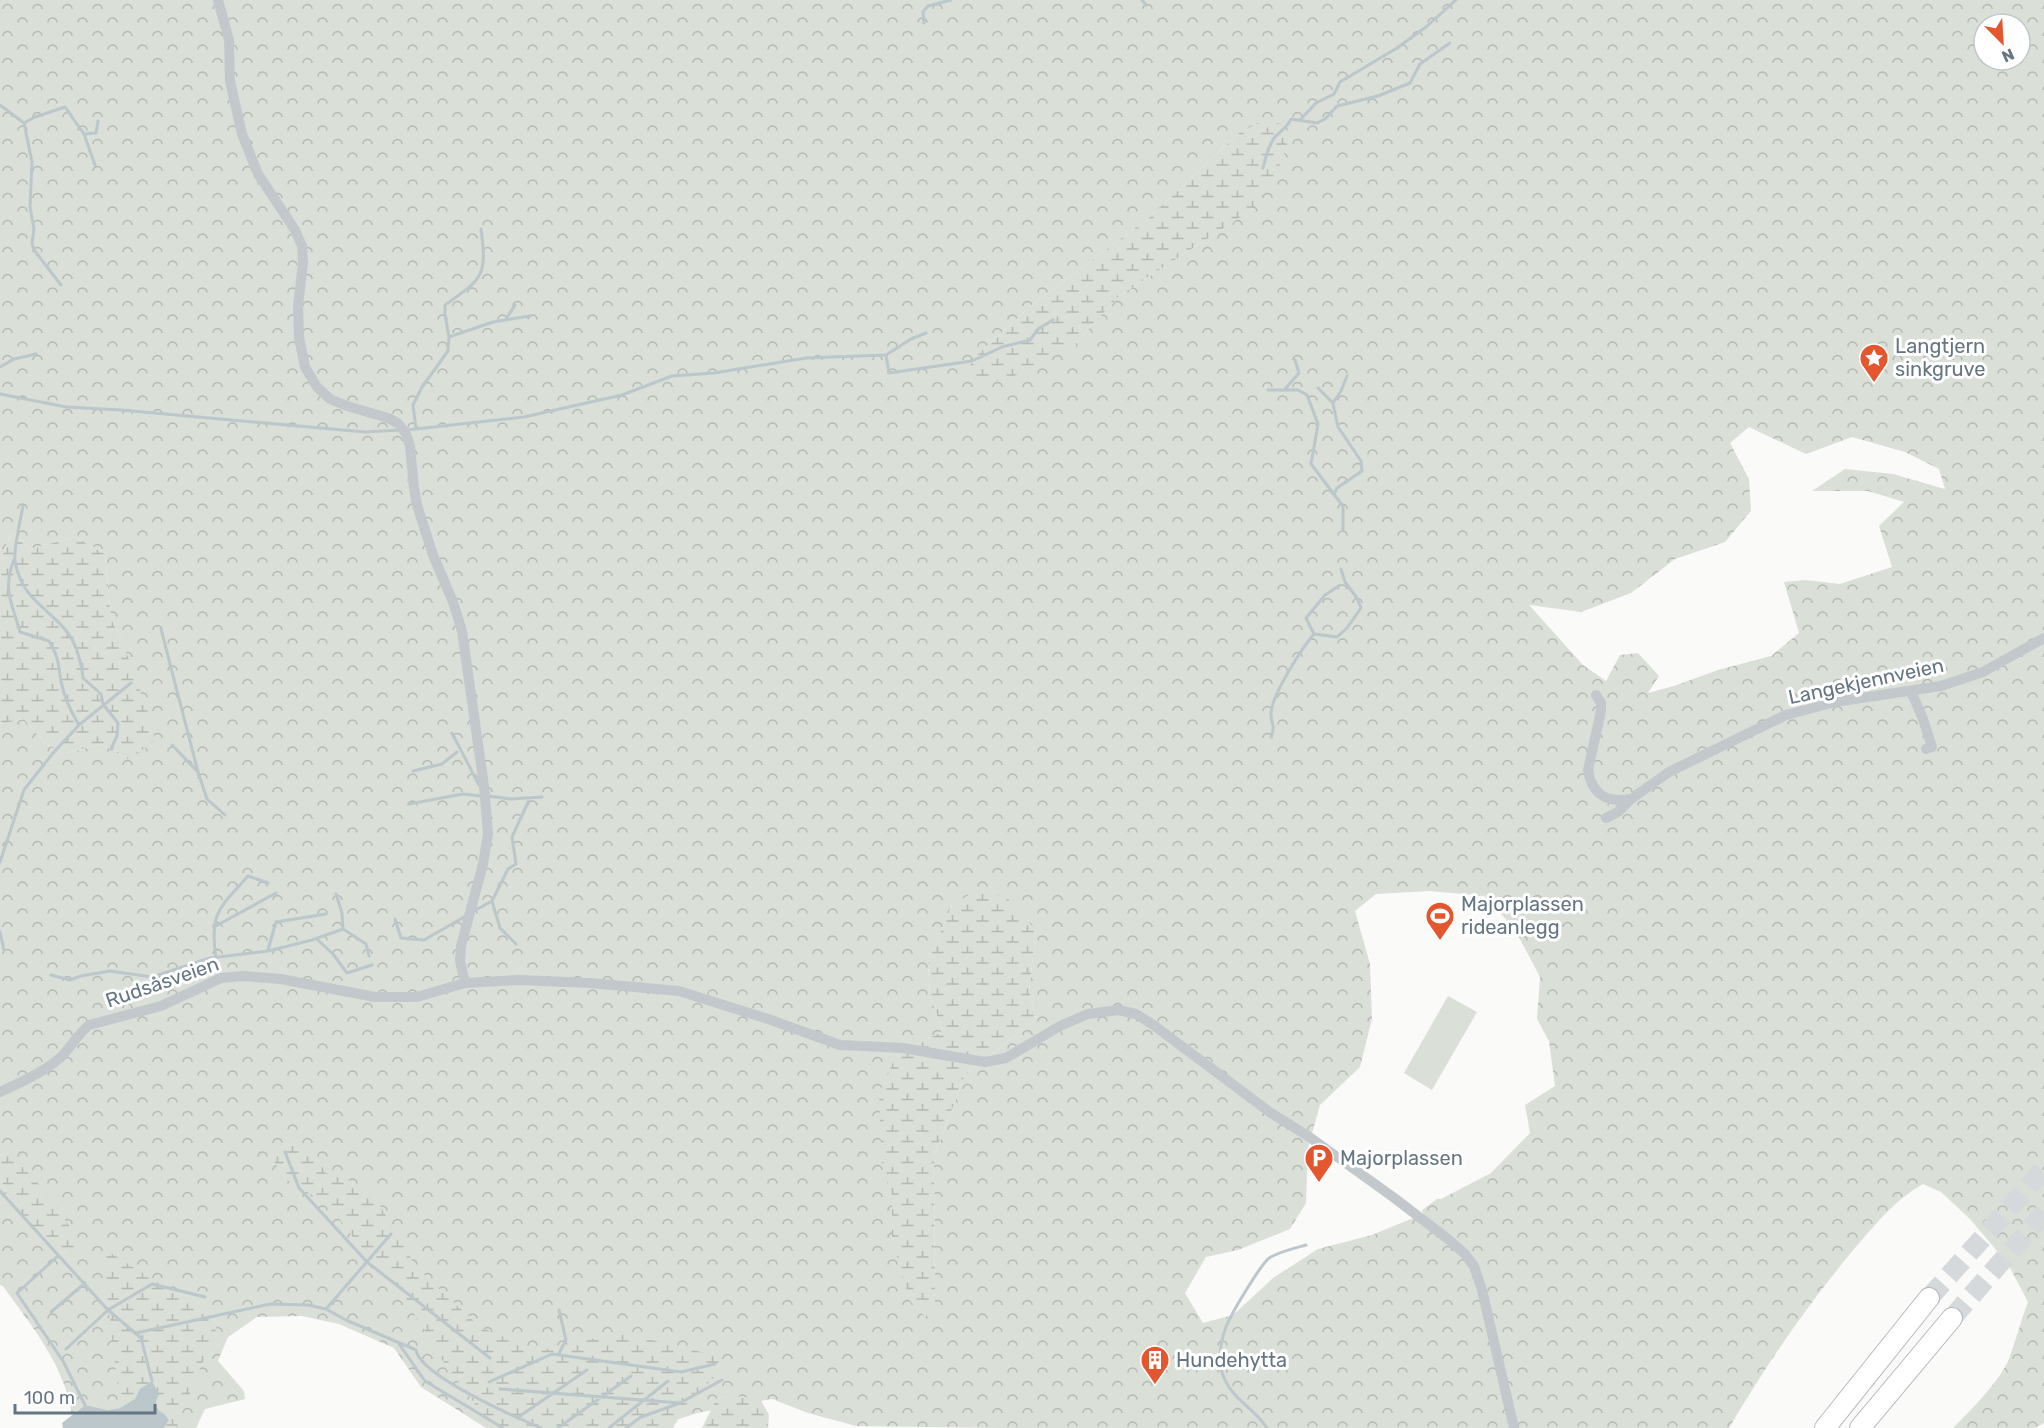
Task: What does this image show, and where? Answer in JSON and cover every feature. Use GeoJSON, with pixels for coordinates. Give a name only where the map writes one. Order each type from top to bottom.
{"type":"FeatureCollection","features":[{"type":"Feature","properties":{"kind":"highway"},"geometry":{"type":"LineString","coordinates":[[1825,1428],[1929,1298]]}},
{"type":"Feature","properties":{"kind":"highway"},"geometry":{"type":"LineString","coordinates":[[1860,1428],[1952,1318]]}},
{"type":"Feature","properties":{"kind":"street"},"geometry":{"type":"LineString","coordinates":[[218,0],[229,40],[230,81],[242,134],[258,174],[295,230],[302,246],[303,263],[298,306],[299,337],[305,367],[317,387],[330,399],[388,418],[399,424],[406,434],[410,446],[417,505],[462,631],[484,786],[488,834],[483,864],[461,946],[460,961],[465,983]]}},
{"type":"Feature","properties":{"kind":"street","name":"Langekjennveien"},"geometry":{"type":"LineString","coordinates":[[1606,818],[1618,812],[1631,799],[1669,772],[1786,715],[1835,702],[1941,686],[1983,672],[2044,638]]}},
{"type":"Feature","properties":{"kind":"street"},"geometry":{"type":"LineString","coordinates":[[1911,691],[1932,747],[1926,749]]}},
{"type":"Feature","properties":{"kind":"street"},"geometry":{"type":"LineString","coordinates":[[1596,695],[1601,711],[1588,770],[1589,778],[1598,793],[1607,798],[1616,801],[1631,799]]}},
{"type":"Feature","properties":{"kind":"street","name":"Rudsåsveien"},"geometry":{"type":"LineString","coordinates":[[0,1092],[31,1078],[54,1062],[89,1025],[161,1006],[221,978],[243,976],[282,980],[375,997],[427,995],[465,983],[544,981],[679,991],[840,1045],[903,1048],[985,1062],[1006,1058],[1070,1021],[1088,1014],[1118,1010],[1144,1019],[1190,1054],[1223,1075],[1271,1113],[1308,1136],[1393,1197],[1456,1246],[1474,1266],[1482,1290],[1514,1428]]}},
{"type":"Feature","properties":{"kind":"green space"},"geometry":{"type":"Polygon","coordinates":[[[0,0],[2044,0],[2044,1423],[2035,1428],[1953,1428],[1984,1395],[2005,1368],[2028,1302],[2008,1264],[1970,1219],[1941,1192],[1923,1184],[1902,1198],[1884,1215],[1833,1274],[1786,1338],[1729,1428],[856,1426],[808,1413],[772,1399],[697,1413],[652,1428],[486,1428],[421,1387],[394,1348],[339,1324],[302,1316],[257,1317],[228,1337],[218,1361],[244,1391],[245,1399],[205,1409],[196,1428],[164,1428],[169,1420],[120,1408],[108,1410],[85,1405],[72,1414],[68,1396],[54,1362],[25,1316],[0,1285],[0,1177],[11,1203],[55,1252],[71,1253],[5,1152],[0,1156],[0,724],[24,719],[45,743],[61,754],[102,744],[129,760],[122,641],[111,619],[105,554],[75,537],[30,549],[11,533],[0,562],[0,0]],[[1239,133],[1150,217],[1032,305],[977,355],[1072,347],[1119,296],[1253,209],[1239,133]],[[1749,427],[1730,443],[1749,479],[1751,511],[1725,542],[1675,559],[1631,593],[1581,612],[1529,605],[1583,665],[1606,681],[1620,655],[1638,653],[1659,676],[1648,693],[1718,670],[1771,656],[1799,633],[1784,582],[1805,580],[1840,584],[1892,567],[1879,526],[1904,502],[1868,491],[1812,491],[1845,469],[1893,474],[1945,489],[1939,469],[1905,452],[1852,437],[1806,454],[1749,427]],[[1430,891],[1376,894],[1355,911],[1370,964],[1372,1019],[1360,1067],[1320,1105],[1308,1148],[1306,1203],[1290,1229],[1238,1250],[1206,1257],[1185,1293],[1203,1323],[1233,1315],[1273,1278],[1318,1249],[1372,1235],[1423,1214],[1422,1210],[1437,1199],[1491,1173],[1530,1133],[1525,1105],[1555,1086],[1549,1041],[1537,1019],[1540,977],[1514,928],[1484,896],[1430,891]],[[952,905],[928,962],[930,996],[943,1031],[896,1056],[892,1240],[935,1305],[934,1156],[965,1075],[1036,1019],[1029,991],[1036,930],[952,905]]]}},
{"type":"Feature","properties":{"kind":"green space"},"geometry":{"type":"Polygon","coordinates":[[[1263,120],[1286,125],[1287,147],[1274,179],[1253,209],[1119,296],[1072,347],[1010,378],[982,383],[963,376],[977,355],[1032,305],[1150,217],[1239,133],[1263,120]]]}},
{"type":"Feature","properties":{"kind":"green space"},"geometry":{"type":"Polygon","coordinates":[[[11,533],[30,549],[75,537],[105,554],[111,619],[122,641],[153,726],[154,741],[129,760],[102,744],[61,754],[45,743],[24,719],[0,724],[0,562],[11,533]]]}},
{"type":"Feature","properties":{"kind":"green space"},"geometry":{"type":"Polygon","coordinates":[[[977,890],[1006,897],[1036,930],[1029,991],[1036,1019],[965,1075],[934,1156],[935,1305],[925,1317],[910,1301],[892,1240],[892,1195],[882,1164],[879,1094],[896,1056],[943,1031],[930,996],[928,962],[952,905],[977,890]]]}},
{"type":"Feature","properties":{"kind":"green space"},"geometry":{"type":"Polygon","coordinates":[[[1448,996],[1477,1012],[1432,1090],[1404,1073],[1448,996]]]}},
{"type":"Feature","properties":{"kind":"green space"},"geometry":{"type":"Polygon","coordinates":[[[291,1135],[315,1155],[326,1173],[342,1177],[372,1192],[416,1267],[480,1327],[537,1351],[620,1333],[718,1356],[720,1371],[686,1405],[673,1428],[500,1428],[487,1420],[443,1361],[399,1289],[383,1270],[371,1268],[355,1240],[329,1205],[282,1177],[273,1158],[291,1135]]]}},
{"type":"Feature","properties":{"kind":"green space"},"geometry":{"type":"Polygon","coordinates":[[[5,1152],[37,1182],[63,1217],[79,1242],[71,1253],[56,1252],[11,1203],[0,1177],[0,1156],[5,1152]]]}},
{"type":"Feature","properties":{"kind":"green space"},"geometry":{"type":"Polygon","coordinates":[[[109,1252],[177,1294],[209,1308],[217,1327],[176,1428],[164,1428],[169,1420],[157,1410],[156,1401],[140,1389],[135,1399],[120,1408],[103,1257],[109,1252]]]}},
{"type":"Feature","properties":{"kind":"green space"},"geometry":{"type":"Polygon","coordinates":[[[719,1394],[760,1399],[769,1415],[768,1428],[702,1428],[719,1394]]]}},
{"type":"Feature","properties":{"kind":"shaded area"},"geometry":{"type":"Polygon","coordinates":[[[152,1381],[159,1394],[156,1401],[157,1410],[169,1420],[164,1428],[63,1428],[62,1423],[85,1405],[108,1410],[120,1408],[135,1399],[140,1389],[152,1381]]]}},
{"type":"Feature","properties":{"kind":"waterway"},"geometry":{"type":"LineString","coordinates":[[924,23],[923,12],[928,6],[951,0]]}},
{"type":"Feature","properties":{"kind":"waterway"},"geometry":{"type":"LineString","coordinates":[[1142,0],[1146,5]]}},
{"type":"Feature","properties":{"kind":"waterway"},"geometry":{"type":"LineString","coordinates":[[1301,119],[1316,103],[1334,94],[1340,82],[1397,48],[1426,27],[1456,0]]}},
{"type":"Feature","properties":{"kind":"waterway"},"geometry":{"type":"LineString","coordinates":[[1263,168],[1272,141],[1291,119],[1317,123],[1325,119],[1337,106],[1378,96],[1410,83],[1420,64],[1450,43]]}},
{"type":"Feature","properties":{"kind":"waterway"},"geometry":{"type":"LineString","coordinates":[[0,105],[24,123],[32,162],[30,207],[34,229],[32,243],[34,250],[61,285]]}},
{"type":"Feature","properties":{"kind":"waterway"},"geometry":{"type":"LineString","coordinates":[[24,123],[65,107],[84,134],[95,165]]}},
{"type":"Feature","properties":{"kind":"waterway"},"geometry":{"type":"LineString","coordinates":[[84,134],[96,133],[98,121]]}},
{"type":"Feature","properties":{"kind":"waterway"},"geometry":{"type":"LineString","coordinates":[[449,337],[445,305],[468,288],[480,274],[483,266],[481,229]]}},
{"type":"Feature","properties":{"kind":"waterway"},"geometry":{"type":"LineString","coordinates":[[506,319],[515,305]]}},
{"type":"Feature","properties":{"kind":"waterway"},"geometry":{"type":"LineString","coordinates":[[416,429],[413,405],[422,387],[448,351],[449,337],[493,322],[530,316]]}},
{"type":"Feature","properties":{"kind":"waterway"},"geometry":{"type":"LineString","coordinates":[[407,430],[524,417],[622,395],[672,376],[714,373],[806,358],[886,355],[889,373],[972,361],[1002,347],[1030,340],[1038,329],[1053,320]]}},
{"type":"Feature","properties":{"kind":"waterway"},"geometry":{"type":"LineString","coordinates":[[886,355],[911,339],[926,333]]}},
{"type":"Feature","properties":{"kind":"waterway"},"geometry":{"type":"LineString","coordinates":[[0,367],[14,359],[36,354]]}},
{"type":"Feature","properties":{"kind":"waterway"},"geometry":{"type":"LineString","coordinates":[[1285,389],[1299,373],[1295,360]]}},
{"type":"Feature","properties":{"kind":"waterway"},"geometry":{"type":"LineString","coordinates":[[1333,403],[1347,376]]}},
{"type":"Feature","properties":{"kind":"waterway"},"geometry":{"type":"LineString","coordinates":[[1318,388],[1333,403],[1338,427],[1361,461],[1362,471],[1337,488],[1334,494]]}},
{"type":"Feature","properties":{"kind":"waterway"},"geometry":{"type":"LineString","coordinates":[[1268,390],[1298,390],[1307,395],[1318,424],[1311,464],[1343,506],[1343,530]]}},
{"type":"Feature","properties":{"kind":"waterway"},"geometry":{"type":"LineString","coordinates":[[0,394],[66,407],[365,432],[401,430]]}},
{"type":"Feature","properties":{"kind":"waterway"},"geometry":{"type":"LineString","coordinates":[[23,506],[15,550],[18,573],[27,591],[68,632],[77,651],[83,678],[101,694],[103,704],[118,723],[117,736],[111,749]]}},
{"type":"Feature","properties":{"kind":"waterway"},"geometry":{"type":"LineString","coordinates":[[14,560],[10,570],[9,588],[11,604],[20,632],[49,641],[59,665],[66,699],[79,725]]}},
{"type":"Feature","properties":{"kind":"waterway"},"geometry":{"type":"LineString","coordinates":[[1314,634],[1337,637],[1347,628],[1361,608],[1357,598],[1345,582],[1341,569]]}},
{"type":"Feature","properties":{"kind":"waterway"},"geometry":{"type":"LineString","coordinates":[[1271,737],[1272,706],[1281,684],[1314,634],[1306,618],[1325,595],[1340,585]]}},
{"type":"Feature","properties":{"kind":"waterway"},"geometry":{"type":"LineString","coordinates":[[161,629],[207,799],[225,815]]}},
{"type":"Feature","properties":{"kind":"waterway"},"geometry":{"type":"LineString","coordinates":[[0,862],[24,790],[79,725],[131,683]]}},
{"type":"Feature","properties":{"kind":"waterway"},"geometry":{"type":"LineString","coordinates":[[452,733],[479,785]]}},
{"type":"Feature","properties":{"kind":"waterway"},"geometry":{"type":"LineString","coordinates":[[172,745],[198,772]]}},
{"type":"Feature","properties":{"kind":"waterway"},"geometry":{"type":"LineString","coordinates":[[413,771],[442,764],[457,752]]}},
{"type":"Feature","properties":{"kind":"waterway"},"geometry":{"type":"LineString","coordinates":[[409,804],[463,794],[481,796]]}},
{"type":"Feature","properties":{"kind":"waterway"},"geometry":{"type":"LineString","coordinates":[[488,796],[511,799],[542,797]]}},
{"type":"Feature","properties":{"kind":"waterway"},"geometry":{"type":"LineString","coordinates":[[474,911],[492,901],[508,869],[516,864],[512,837],[530,798]]}},
{"type":"Feature","properties":{"kind":"waterway"},"geometry":{"type":"LineString","coordinates":[[216,958],[214,930],[224,904],[248,876],[268,883]]}},
{"type":"Feature","properties":{"kind":"waterway"},"geometry":{"type":"LineString","coordinates":[[214,927],[276,893]]}},
{"type":"Feature","properties":{"kind":"waterway"},"geometry":{"type":"LineString","coordinates":[[336,894],[342,913],[343,929]]}},
{"type":"Feature","properties":{"kind":"waterway"},"geometry":{"type":"LineString","coordinates":[[492,901],[500,928],[516,944]]}},
{"type":"Feature","properties":{"kind":"waterway"},"geometry":{"type":"LineString","coordinates":[[268,950],[276,922],[326,914]]}},
{"type":"Feature","properties":{"kind":"waterway"},"geometry":{"type":"LineString","coordinates":[[395,919],[401,938],[424,940],[466,916]]}},
{"type":"Feature","properties":{"kind":"waterway"},"geometry":{"type":"LineString","coordinates":[[343,929],[366,944],[369,956]]}},
{"type":"Feature","properties":{"kind":"waterway"},"geometry":{"type":"LineString","coordinates":[[51,975],[70,980],[110,971],[152,977],[210,958],[268,951],[312,940],[343,929]]}},
{"type":"Feature","properties":{"kind":"waterway"},"geometry":{"type":"LineString","coordinates":[[0,932],[4,950]]}},
{"type":"Feature","properties":{"kind":"waterway"},"geometry":{"type":"LineString","coordinates":[[318,940],[333,954],[347,973],[372,965]]}},
{"type":"Feature","properties":{"kind":"waterway"},"geometry":{"type":"LineString","coordinates":[[285,1152],[299,1188],[367,1262],[490,1358]]}},
{"type":"Feature","properties":{"kind":"waterway"},"geometry":{"type":"LineString","coordinates":[[0,1191],[108,1310],[141,1338],[152,1381]]}},
{"type":"Feature","properties":{"kind":"waterway"},"geometry":{"type":"LineString","coordinates":[[326,1309],[391,1234]]}},
{"type":"Feature","properties":{"kind":"waterway"},"geometry":{"type":"LineString","coordinates":[[1267,1428],[1225,1380],[1220,1361],[1222,1340],[1234,1312],[1267,1260],[1279,1253],[1306,1245]]}},
{"type":"Feature","properties":{"kind":"waterway"},"geometry":{"type":"LineString","coordinates":[[58,1256],[17,1293],[63,1361],[87,1409]]}},
{"type":"Feature","properties":{"kind":"waterway"},"geometry":{"type":"LineString","coordinates":[[51,1312],[85,1283]]}},
{"type":"Feature","properties":{"kind":"waterway"},"geometry":{"type":"LineString","coordinates":[[66,1349],[108,1310],[152,1284],[205,1297]]}},
{"type":"Feature","properties":{"kind":"waterway"},"geometry":{"type":"LineString","coordinates":[[136,1333],[270,1304],[308,1305],[326,1309],[416,1350],[421,1360],[451,1383],[492,1406],[541,1428]]}},
{"type":"Feature","properties":{"kind":"waterway"},"geometry":{"type":"LineString","coordinates":[[558,1355],[566,1340],[559,1310]]}},
{"type":"Feature","properties":{"kind":"waterway"},"geometry":{"type":"LineString","coordinates":[[399,1344],[425,1381],[503,1428]]}},
{"type":"Feature","properties":{"kind":"waterway"},"geometry":{"type":"LineString","coordinates":[[489,1382],[552,1354],[681,1372],[715,1364]]}},
{"type":"Feature","properties":{"kind":"waterway"},"geometry":{"type":"LineString","coordinates":[[517,1418],[587,1370]]}},
{"type":"Feature","properties":{"kind":"waterway"},"geometry":{"type":"LineString","coordinates":[[558,1428],[631,1376]]}},
{"type":"Feature","properties":{"kind":"waterway"},"geometry":{"type":"LineString","coordinates":[[626,1428],[641,1417],[680,1403],[722,1380]]}},
{"type":"Feature","properties":{"kind":"waterway"},"geometry":{"type":"LineString","coordinates":[[609,1428],[668,1381]]}},
{"type":"Feature","properties":{"kind":"waterway"},"geometry":{"type":"LineString","coordinates":[[500,1389],[680,1403]]}},
{"type":"Feature","properties":{"kind":"tunnel"},"geometry":{"type":"LineString","coordinates":[[1929,1298],[2044,1169]]}},
{"type":"Feature","properties":{"kind":"tunnel"},"geometry":{"type":"LineString","coordinates":[[1952,1318],[2044,1213]]}},
{"type":"Feature","properties":{"kind":"place","name":"Langtjern sinkgruve"},"geometry":{"type":"Point","coordinates":[1874,384]}},
{"type":"Feature","properties":{"kind":"place","name":"Majorplassen rideanlegg"},"geometry":{"type":"Point","coordinates":[1440,942]}},
{"type":"Feature","properties":{"kind":"place","name":"Majorplassen"},"geometry":{"type":"Point","coordinates":[1319,1184]}},
{"type":"Feature","properties":{"kind":"place","name":"Hundehytta"},"geometry":{"type":"Point","coordinates":[1155,1386]}}]}
